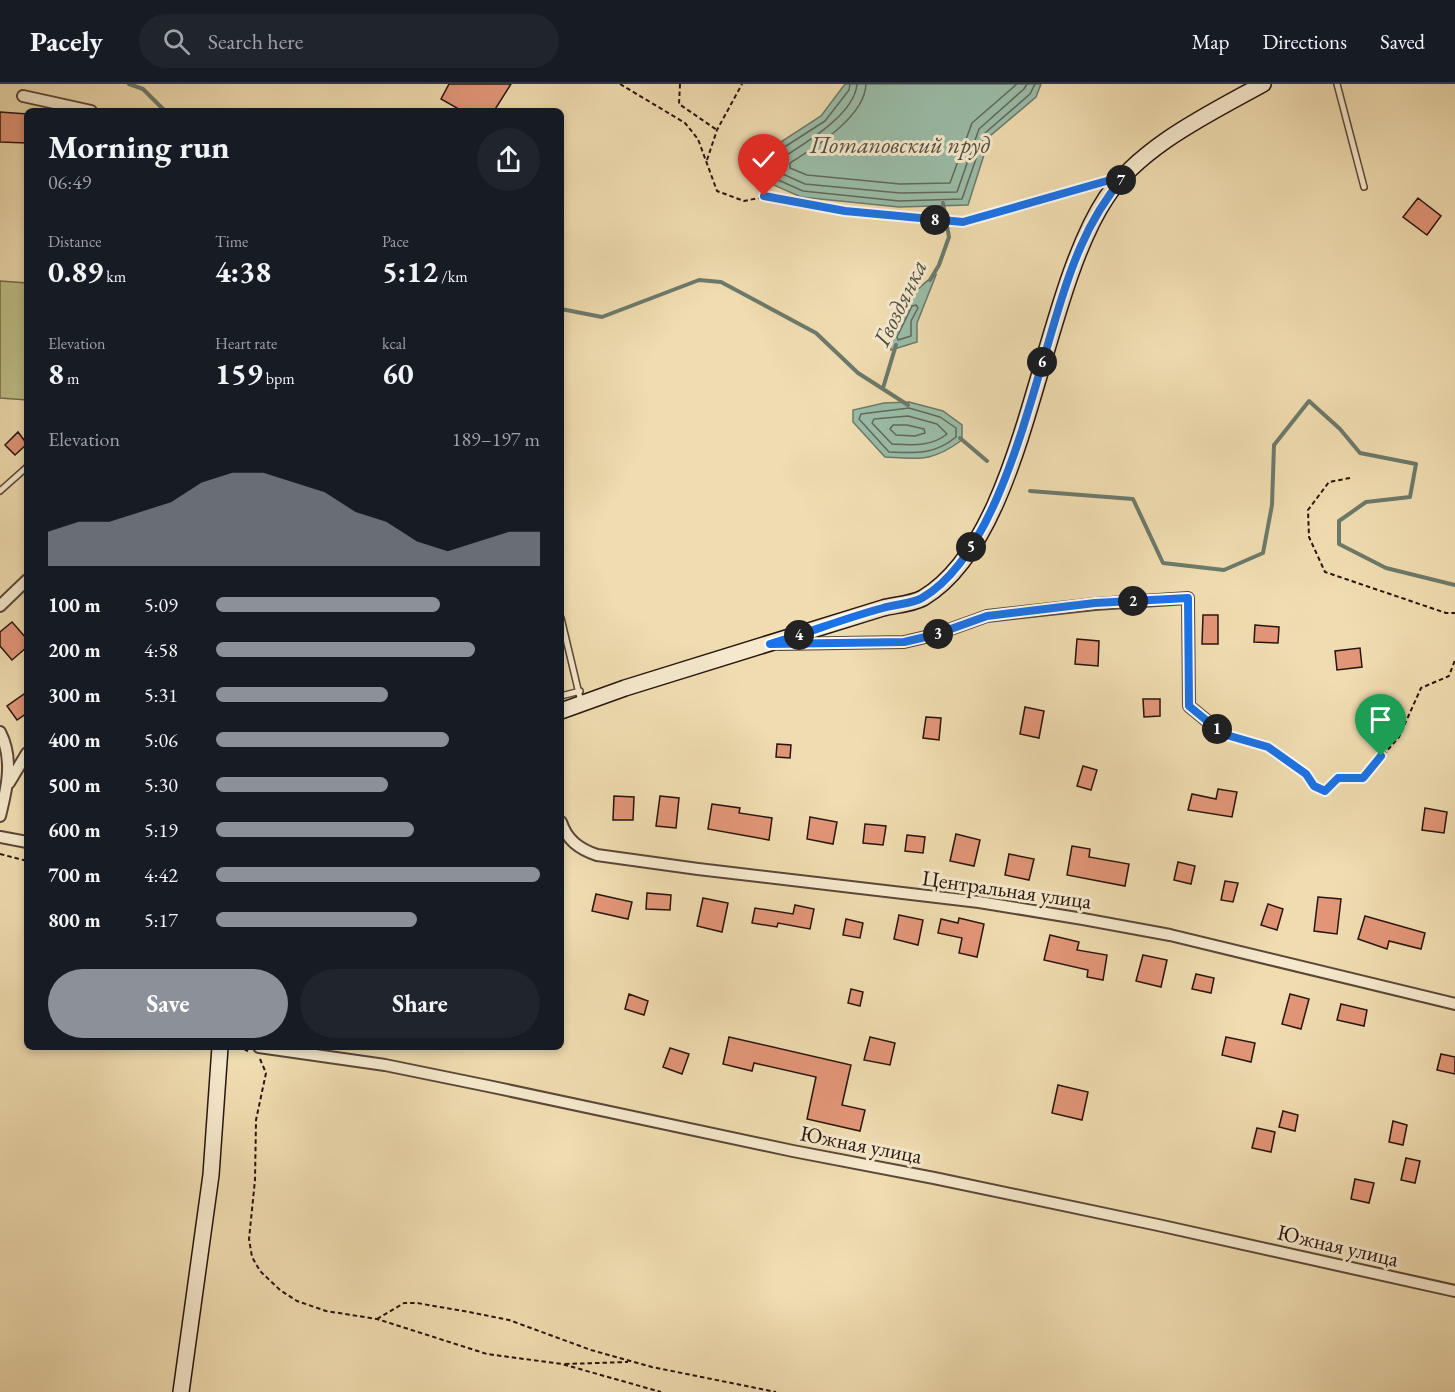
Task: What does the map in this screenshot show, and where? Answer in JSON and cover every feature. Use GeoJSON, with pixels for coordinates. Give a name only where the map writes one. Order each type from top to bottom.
{"type":"FeatureCollection","features":[{"type":"Feature","properties":{"kind":"main road"},"geometry":{"type":"LineString","coordinates":[[564,709],[581,698],[770,644],[883,608],[921,599],[944,581],[964,558],[979,535],[1000,491],[1080,247],[1107,198],[1124,176],[1164,144],[1263,84]]}},
{"type":"Feature","properties":{"kind":"main road"},"geometry":{"type":"LineString","coordinates":[[181,1392],[211,1174],[220,1050]]}},
{"type":"Feature","properties":{"kind":"street"},"geometry":{"type":"LineString","coordinates":[[23,96],[77,108]]}},
{"type":"Feature","properties":{"kind":"street"},"geometry":{"type":"LineString","coordinates":[[0,606],[24,583]]}},
{"type":"Feature","properties":{"kind":"street"},"geometry":{"type":"LineString","coordinates":[[770,644],[904,642],[934,635],[987,616],[1095,603],[1188,598],[1189,706],[1223,734]]}},
{"type":"Feature","properties":{"kind":"street"},"geometry":{"type":"LineString","coordinates":[[0,732],[9,758],[8,786],[0,816]]}},
{"type":"Feature","properties":{"kind":"street"},"geometry":{"type":"LineString","coordinates":[[8,786],[24,758]]}},
{"type":"Feature","properties":{"kind":"street","name":"Центральная улица"},"geometry":{"type":"LineString","coordinates":[[564,827],[573,842],[583,850],[597,855],[979,902],[1083,919],[1170,935],[1455,1004]]}},
{"type":"Feature","properties":{"kind":"street"},"geometry":{"type":"LineString","coordinates":[[0,837],[24,841]]}},
{"type":"Feature","properties":{"kind":"street","name":"Южная улица"},"geometry":{"type":"LineString","coordinates":[[280,1050],[385,1065],[488,1086],[1147,1223],[1455,1291]]}},
{"type":"Feature","properties":{"kind":"lane"},"geometry":{"type":"LineString","coordinates":[[1336,84],[1364,188]]}},
{"type":"Feature","properties":{"kind":"lane"},"geometry":{"type":"LineString","coordinates":[[0,491],[24,470]]}},
{"type":"Feature","properties":{"kind":"lane"},"geometry":{"type":"LineString","coordinates":[[564,630],[581,698],[564,696]]}},
{"type":"Feature","properties":{"kind":"path"},"geometry":{"type":"LineString","coordinates":[[620,84],[685,123],[698,139],[717,191],[744,201],[764,196],[845,211],[963,222],[1124,176]]}},
{"type":"Feature","properties":{"kind":"path"},"geometry":{"type":"LineString","coordinates":[[680,84],[679,104],[717,130]]}},
{"type":"Feature","properties":{"kind":"path"},"geometry":{"type":"LineString","coordinates":[[707,160],[717,130],[742,84]]}},
{"type":"Feature","properties":{"kind":"path"},"geometry":{"type":"LineString","coordinates":[[1350,478],[1329,482],[1308,510],[1309,537],[1325,572],[1446,613],[1455,613]]}},
{"type":"Feature","properties":{"kind":"path"},"geometry":{"type":"LineString","coordinates":[[1223,734],[1268,747],[1306,774],[1314,786],[1325,791],[1338,778],[1363,778],[1399,737],[1421,688],[1449,676],[1455,660]]}},
{"type":"Feature","properties":{"kind":"path"},"geometry":{"type":"LineString","coordinates":[[0,854],[24,860]]}},
{"type":"Feature","properties":{"kind":"path"},"geometry":{"type":"LineString","coordinates":[[247,1050],[258,1054],[266,1073],[256,1120],[255,1180],[249,1239],[252,1257],[260,1271],[297,1301],[326,1311],[377,1319],[487,1354],[562,1364],[661,1392]]}},
{"type":"Feature","properties":{"kind":"path"},"geometry":{"type":"LineString","coordinates":[[377,1319],[404,1304],[435,1306],[509,1320],[591,1350],[634,1362],[776,1392]]}},
{"type":"Feature","properties":{"kind":"path"},"geometry":{"type":"LineString","coordinates":[[562,1364],[634,1362]]}},
{"type":"Feature","properties":{"kind":"green space"},"geometry":{"type":"Polygon","coordinates":[[[0,281],[24,283],[24,400],[0,398],[0,281]]]}},
{"type":"Feature","properties":{"kind":"water","name":"Потаповский пруд"},"geometry":{"type":"Polygon","coordinates":[[[845,84],[1041,84],[1036,97],[990,136],[968,205],[899,207],[801,197],[758,178],[767,151],[821,116],[845,84]]]}},
{"type":"Feature","properties":{"kind":"water"},"geometry":{"type":"Polygon","coordinates":[[[936,275],[917,323],[917,342],[891,350],[890,340],[896,318],[919,288],[936,275]]]}},
{"type":"Feature","properties":{"kind":"water"},"geometry":{"type":"Polygon","coordinates":[[[909,402],[943,411],[962,425],[962,440],[926,458],[885,457],[853,422],[853,410],[884,403],[909,402]]]}},
{"type":"Feature","properties":{"kind":"building"},"geometry":{"type":"Polygon","coordinates":[[[449,84],[511,84],[496,108],[457,108],[441,99],[449,84]]]}},
{"type":"Feature","properties":{"kind":"building"},"geometry":{"type":"Polygon","coordinates":[[[0,112],[24,114],[24,143],[0,142],[0,112]]]}},
{"type":"Feature","properties":{"kind":"building"},"geometry":{"type":"Polygon","coordinates":[[[1418,198],[1441,216],[1427,235],[1403,217],[1418,198]]]}},
{"type":"Feature","properties":{"kind":"building"},"geometry":{"type":"Polygon","coordinates":[[[18,432],[24,440],[24,447],[15,455],[5,445],[18,432]]]}},
{"type":"Feature","properties":{"kind":"building"},"geometry":{"type":"Polygon","coordinates":[[[1203,615],[1218,615],[1218,644],[1202,644],[1203,615]]]}},
{"type":"Feature","properties":{"kind":"building"},"geometry":{"type":"Polygon","coordinates":[[[12,622],[24,636],[24,650],[12,660],[0,646],[0,632],[12,622]]]}},
{"type":"Feature","properties":{"kind":"building"},"geometry":{"type":"Polygon","coordinates":[[[1255,625],[1279,627],[1278,643],[1254,642],[1255,625]]]}},
{"type":"Feature","properties":{"kind":"building"},"geometry":{"type":"Polygon","coordinates":[[[1077,639],[1099,641],[1098,666],[1075,664],[1077,639]]]}},
{"type":"Feature","properties":{"kind":"building"},"geometry":{"type":"Polygon","coordinates":[[[1360,648],[1362,667],[1337,670],[1335,651],[1360,648]]]}},
{"type":"Feature","properties":{"kind":"building"},"geometry":{"type":"Polygon","coordinates":[[[24,694],[24,715],[17,720],[7,706],[24,694]]]}},
{"type":"Feature","properties":{"kind":"building"},"geometry":{"type":"Polygon","coordinates":[[[1143,699],[1160,699],[1160,716],[1144,717],[1143,699]]]}},
{"type":"Feature","properties":{"kind":"building"},"geometry":{"type":"Polygon","coordinates":[[[1025,707],[1044,711],[1039,738],[1020,734],[1025,707]]]}},
{"type":"Feature","properties":{"kind":"building"},"geometry":{"type":"Polygon","coordinates":[[[926,717],[941,718],[939,740],[923,738],[926,717]]]}},
{"type":"Feature","properties":{"kind":"building"},"geometry":{"type":"Polygon","coordinates":[[[777,744],[791,745],[790,758],[776,757],[777,744]]]}},
{"type":"Feature","properties":{"kind":"building"},"geometry":{"type":"Polygon","coordinates":[[[1083,766],[1097,770],[1091,790],[1077,786],[1083,766]]]}},
{"type":"Feature","properties":{"kind":"building"},"geometry":{"type":"Polygon","coordinates":[[[1218,789],[1237,792],[1232,817],[1188,810],[1192,794],[1216,799],[1218,789]]]}},
{"type":"Feature","properties":{"kind":"building"},"geometry":{"type":"Polygon","coordinates":[[[614,796],[634,797],[633,820],[613,820],[614,796]]]}},
{"type":"Feature","properties":{"kind":"building"},"geometry":{"type":"Polygon","coordinates":[[[660,796],[679,798],[676,828],[656,826],[660,796]]]}},
{"type":"Feature","properties":{"kind":"building"},"geometry":{"type":"Polygon","coordinates":[[[712,804],[740,808],[739,813],[772,818],[769,840],[708,829],[712,804]]]}},
{"type":"Feature","properties":{"kind":"building"},"geometry":{"type":"Polygon","coordinates":[[[1425,808],[1447,812],[1444,833],[1422,830],[1425,808]]]}},
{"type":"Feature","properties":{"kind":"building"},"geometry":{"type":"Polygon","coordinates":[[[810,817],[837,822],[833,844],[807,839],[810,817]]]}},
{"type":"Feature","properties":{"kind":"building"},"geometry":{"type":"Polygon","coordinates":[[[865,824],[886,826],[883,845],[863,843],[865,824]]]}},
{"type":"Feature","properties":{"kind":"building"},"geometry":{"type":"Polygon","coordinates":[[[956,834],[980,840],[974,866],[950,861],[956,834]]]}},
{"type":"Feature","properties":{"kind":"building"},"geometry":{"type":"Polygon","coordinates":[[[907,835],[925,837],[923,853],[905,851],[907,835]]]}},
{"type":"Feature","properties":{"kind":"building"},"geometry":{"type":"Polygon","coordinates":[[[1072,846],[1090,849],[1089,857],[1129,864],[1125,886],[1067,875],[1072,846]]]}},
{"type":"Feature","properties":{"kind":"building"},"geometry":{"type":"Polygon","coordinates":[[[1009,854],[1034,859],[1029,880],[1005,875],[1009,854]]]}},
{"type":"Feature","properties":{"kind":"building"},"geometry":{"type":"Polygon","coordinates":[[[1178,862],[1195,866],[1191,884],[1174,880],[1178,862]]]}},
{"type":"Feature","properties":{"kind":"building"},"geometry":{"type":"Polygon","coordinates":[[[1225,881],[1238,883],[1233,902],[1221,900],[1225,881]]]}},
{"type":"Feature","properties":{"kind":"building"},"geometry":{"type":"Polygon","coordinates":[[[647,893],[671,895],[670,910],[646,909],[647,893]]]}},
{"type":"Feature","properties":{"kind":"building"},"geometry":{"type":"Polygon","coordinates":[[[596,894],[632,902],[628,919],[592,911],[596,894]]]}},
{"type":"Feature","properties":{"kind":"building"},"geometry":{"type":"Polygon","coordinates":[[[1318,897],[1341,899],[1337,934],[1314,931],[1318,897]]]}},
{"type":"Feature","properties":{"kind":"building"},"geometry":{"type":"Polygon","coordinates":[[[703,898],[728,903],[722,932],[697,926],[703,898]]]}},
{"type":"Feature","properties":{"kind":"building"},"geometry":{"type":"Polygon","coordinates":[[[1268,904],[1283,909],[1277,930],[1261,925],[1268,904]]]}},
{"type":"Feature","properties":{"kind":"building"},"geometry":{"type":"Polygon","coordinates":[[[795,905],[814,909],[810,929],[778,923],[777,927],[752,923],[755,908],[793,914],[795,905]]]}},
{"type":"Feature","properties":{"kind":"building"},"geometry":{"type":"Polygon","coordinates":[[[899,915],[923,920],[918,945],[894,939],[899,915]]]}},
{"type":"Feature","properties":{"kind":"building"},"geometry":{"type":"Polygon","coordinates":[[[1365,916],[1425,933],[1421,949],[1389,941],[1387,949],[1358,939],[1365,916]]]}},
{"type":"Feature","properties":{"kind":"building"},"geometry":{"type":"Polygon","coordinates":[[[959,918],[984,924],[977,957],[959,953],[962,938],[938,933],[941,919],[958,923],[959,918]]]}},
{"type":"Feature","properties":{"kind":"building"},"geometry":{"type":"Polygon","coordinates":[[[846,919],[863,923],[860,938],[843,935],[846,919]]]}},
{"type":"Feature","properties":{"kind":"building"},"geometry":{"type":"Polygon","coordinates":[[[1050,935],[1079,942],[1077,950],[1107,955],[1103,980],[1087,977],[1088,970],[1044,960],[1050,935]]]}},
{"type":"Feature","properties":{"kind":"building"},"geometry":{"type":"Polygon","coordinates":[[[1143,955],[1167,960],[1161,987],[1136,981],[1143,955]]]}},
{"type":"Feature","properties":{"kind":"building"},"geometry":{"type":"Polygon","coordinates":[[[1196,974],[1214,978],[1211,993],[1192,989],[1196,974]]]}},
{"type":"Feature","properties":{"kind":"building"},"geometry":{"type":"Polygon","coordinates":[[[851,989],[863,992],[860,1006],[848,1003],[851,989]]]}},
{"type":"Feature","properties":{"kind":"building"},"geometry":{"type":"Polygon","coordinates":[[[629,994],[648,1001],[644,1015],[625,1009],[629,994]]]}},
{"type":"Feature","properties":{"kind":"building"},"geometry":{"type":"Polygon","coordinates":[[[1290,994],[1309,999],[1301,1029],[1282,1024],[1290,994]]]}},
{"type":"Feature","properties":{"kind":"building"},"geometry":{"type":"Polygon","coordinates":[[[1341,1004],[1367,1010],[1364,1026],[1337,1020],[1341,1004]]]}},
{"type":"Feature","properties":{"kind":"building"},"geometry":{"type":"Polygon","coordinates":[[[729,1037],[851,1065],[842,1105],[865,1110],[860,1131],[807,1119],[816,1077],[754,1063],[752,1071],[723,1064],[729,1037]]]}},
{"type":"Feature","properties":{"kind":"building"},"geometry":{"type":"Polygon","coordinates":[[[870,1037],[895,1043],[890,1065],[864,1060],[870,1037]]]}},
{"type":"Feature","properties":{"kind":"building"},"geometry":{"type":"Polygon","coordinates":[[[1226,1037],[1255,1043],[1251,1062],[1222,1055],[1226,1037]]]}},
{"type":"Feature","properties":{"kind":"building"},"geometry":{"type":"Polygon","coordinates":[[[670,1048],[689,1054],[682,1074],[663,1067],[670,1048]]]}},
{"type":"Feature","properties":{"kind":"building"},"geometry":{"type":"Polygon","coordinates":[[[1441,1054],[1455,1057],[1455,1074],[1437,1070],[1441,1054]]]}},
{"type":"Feature","properties":{"kind":"building"},"geometry":{"type":"Polygon","coordinates":[[[1058,1085],[1088,1092],[1082,1120],[1052,1113],[1058,1085]]]}},
{"type":"Feature","properties":{"kind":"building"},"geometry":{"type":"Polygon","coordinates":[[[1283,1111],[1298,1115],[1295,1131],[1279,1127],[1283,1111]]]}},
{"type":"Feature","properties":{"kind":"building"},"geometry":{"type":"Polygon","coordinates":[[[1393,1121],[1407,1125],[1403,1145],[1389,1142],[1393,1121]]]}},
{"type":"Feature","properties":{"kind":"building"},"geometry":{"type":"Polygon","coordinates":[[[1257,1128],[1275,1132],[1271,1152],[1252,1148],[1257,1128]]]}},
{"type":"Feature","properties":{"kind":"building"},"geometry":{"type":"Polygon","coordinates":[[[1406,1158],[1420,1161],[1415,1183],[1401,1180],[1406,1158]]]}},
{"type":"Feature","properties":{"kind":"building"},"geometry":{"type":"Polygon","coordinates":[[[1355,1179],[1374,1183],[1369,1203],[1351,1199],[1355,1179]]]}},
{"type":"Feature","properties":{"kind":"waterway"},"geometry":{"type":"LineString","coordinates":[[129,84],[143,89],[162,108]]}},
{"type":"Feature","properties":{"kind":"waterway","name":"Гвоздянка"},"geometry":{"type":"LineString","coordinates":[[930,280],[939,265],[949,237],[943,203]]}},
{"type":"Feature","properties":{"kind":"waterway"},"geometry":{"type":"LineString","coordinates":[[564,310],[602,317],[699,280],[721,282],[816,333],[858,373],[908,405]]}},
{"type":"Feature","properties":{"kind":"waterway","name":"Гвоздянка"},"geometry":{"type":"LineString","coordinates":[[883,388],[896,345]]}},
{"type":"Feature","properties":{"kind":"waterway","name":"Гвоздянка"},"geometry":{"type":"LineString","coordinates":[[1030,491],[1133,499],[1163,563],[1224,570],[1263,553],[1272,505],[1274,445],[1309,401],[1340,429],[1360,453],[1416,464],[1410,497],[1366,502],[1339,521],[1339,544],[1386,568],[1455,585]]}},
{"type":"Feature","properties":{"kind":"waterway","name":"Гвоздянка"},"geometry":{"type":"LineString","coordinates":[[960,438],[987,461]]}},
{"type":"Feature","properties":{"kind":"route"},"geometry":{"type":"LineString","coordinates":[[764,196],[845,211],[963,222],[989,217],[1023,203],[1124,176],[1107,198],[1080,247],[1000,491],[979,535],[964,558],[944,581],[921,599],[883,608],[770,644],[904,642],[934,635],[987,616],[1095,603],[1188,598],[1189,706],[1223,734],[1268,747],[1306,774],[1314,786],[1325,791],[1338,778],[1363,778],[1381,756]]}}]}
